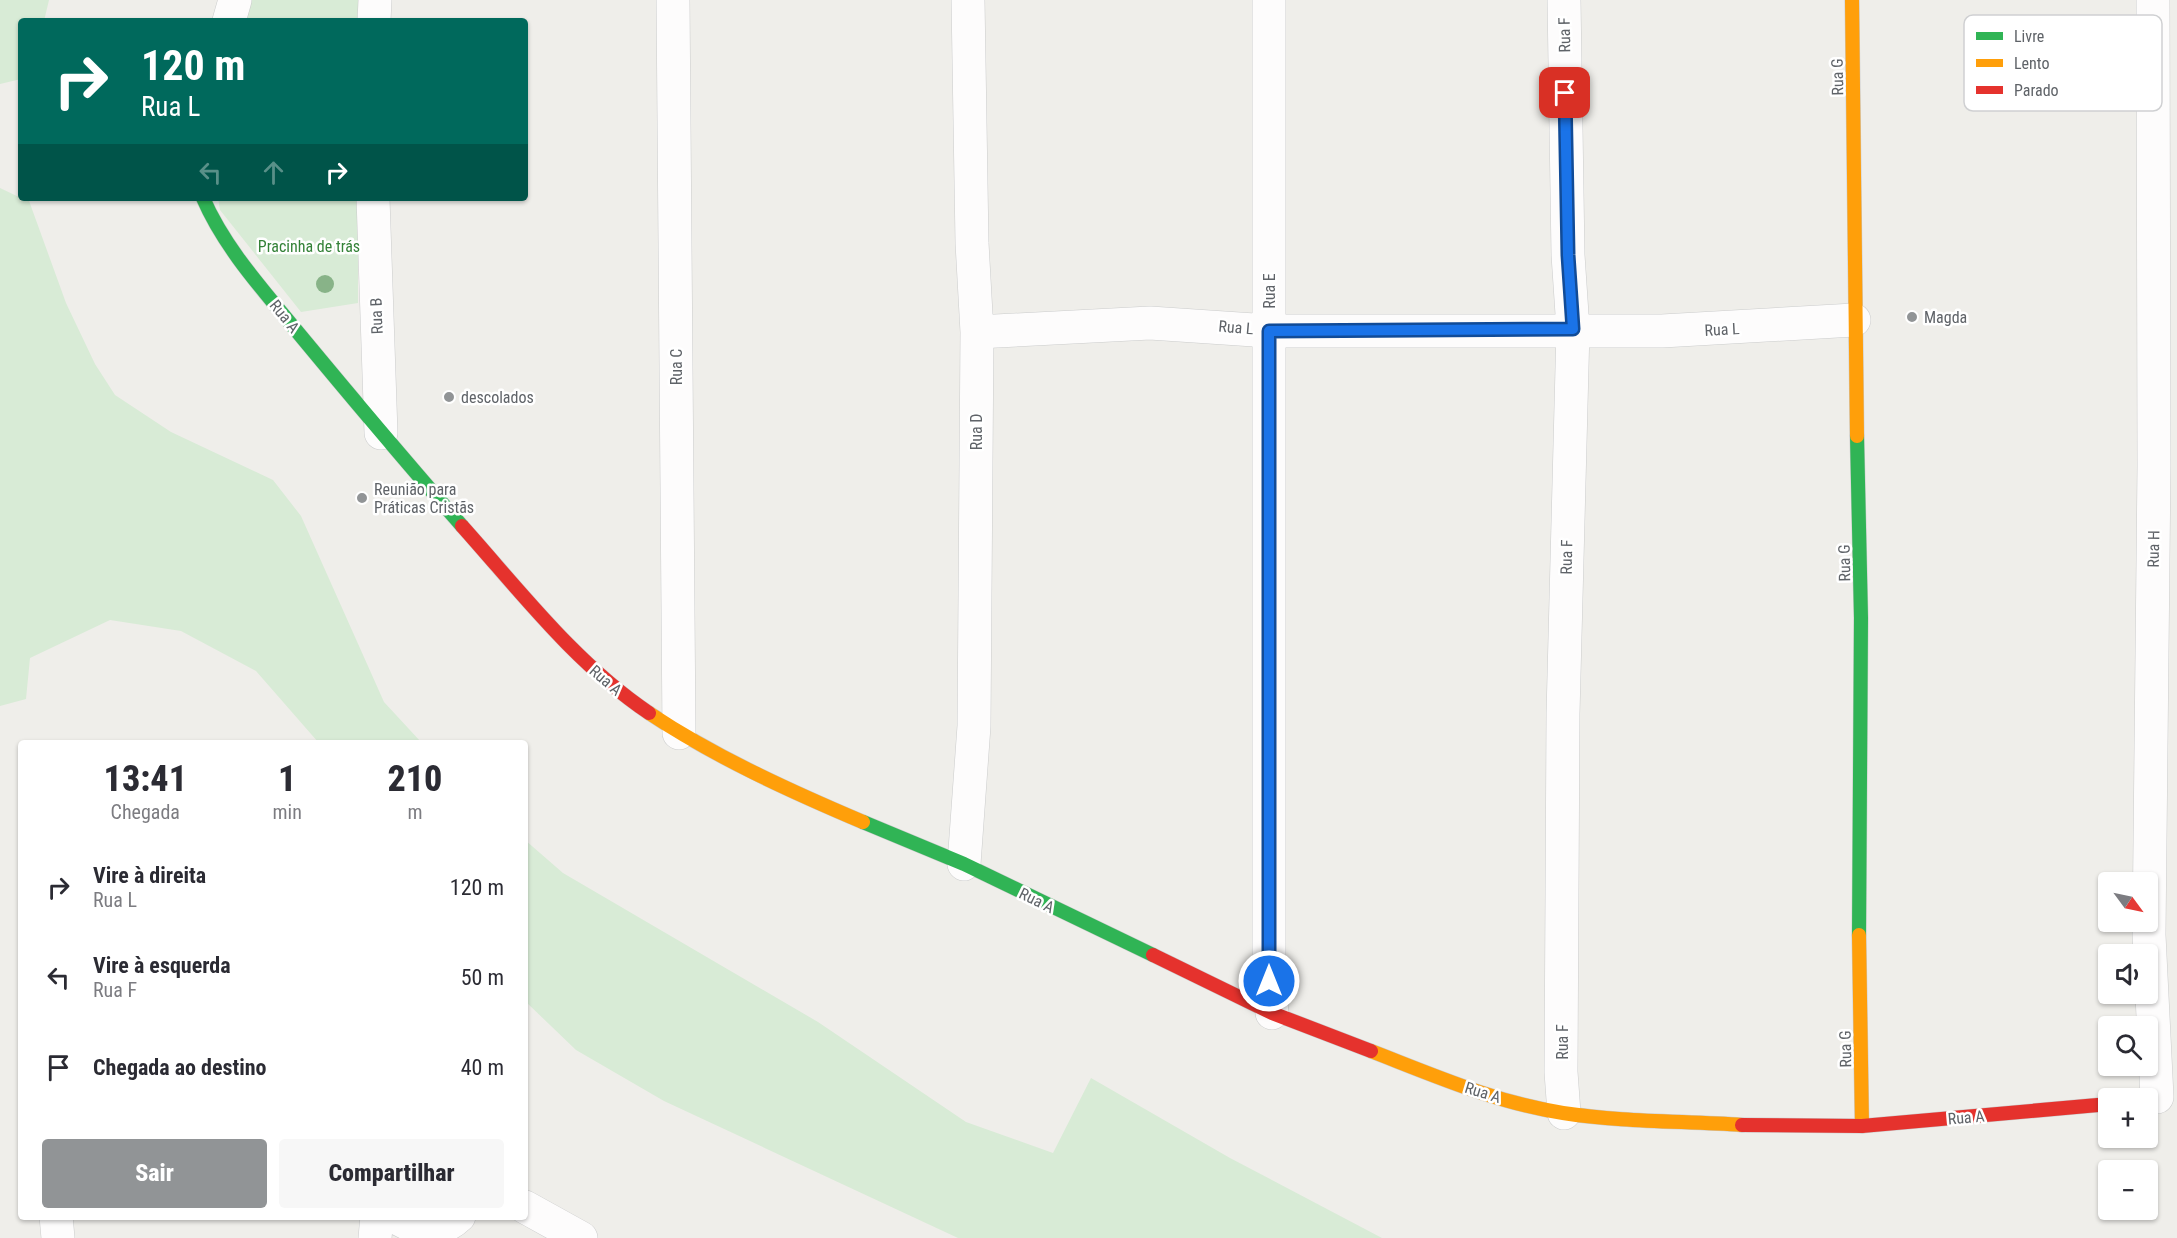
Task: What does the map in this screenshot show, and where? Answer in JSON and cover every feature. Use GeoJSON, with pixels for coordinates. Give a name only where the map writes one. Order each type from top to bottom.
{"type":"FeatureCollection","features":[{"type":"Feature","properties":{"kind":"street"},"geometry":{"type":"LineString","coordinates":[[230,18],[235,0]]}},
{"type":"Feature","properties":{"kind":"street"},"geometry":{"type":"LineString","coordinates":[[375,0],[375,18]]}},
{"type":"Feature","properties":{"kind":"street","name":"Rua C"},"geometry":{"type":"LineString","coordinates":[[673,0],[678,733]]}},
{"type":"Feature","properties":{"kind":"street","name":"Rua D"},"geometry":{"type":"LineString","coordinates":[[964,864],[974,726],[977,332],[972,243],[968,0]]}},
{"type":"Feature","properties":{"kind":"street","name":"Rua E"},"geometry":{"type":"LineString","coordinates":[[1269,0],[1269,981],[1272,1013]]}},
{"type":"Feature","properties":{"kind":"street","name":"Rua F"},"geometry":{"type":"LineString","coordinates":[[1564,0],[1568,255],[1573,329],[1563,726],[1562,1072],[1564,1113]]}},
{"type":"Feature","properties":{"kind":"street","name":"Rua G"},"geometry":{"type":"LineString","coordinates":[[1852,0],[1856,193],[1854,320],[1861,618],[1859,911],[1862,1126]]}},
{"type":"Feature","properties":{"kind":"street","name":"Rua H"},"geometry":{"type":"LineString","coordinates":[[2152,0],[2152,15]]}},
{"type":"Feature","properties":{"kind":"street","name":"Rua H"},"geometry":{"type":"LineString","coordinates":[[2152,111],[2154,466],[2149,935],[2160,1096]]}},
{"type":"Feature","properties":{"kind":"street","name":"Rua A"},"geometry":{"type":"LineString","coordinates":[[205,201],[217,230],[381,433],[565,643],[623,695],[678,733],[809,799],[964,864],[1272,1013],[1452,1082],[1524,1105],[1564,1113],[1760,1126],[1862,1126],[2098,1105]]}},
{"type":"Feature","properties":{"kind":"street","name":"Rua B"},"geometry":{"type":"LineString","coordinates":[[373,201],[381,433]]}},
{"type":"Feature","properties":{"kind":"street","name":"Rua L"},"geometry":{"type":"LineString","coordinates":[[977,332],[1150,323],[1269,331],[1573,329],[1662,331],[1854,320]]}},
{"type":"Feature","properties":{"kind":"street"},"geometry":{"type":"LineString","coordinates":[[528,1209],[581,1238]]}},
{"type":"Feature","properties":{"kind":"street"},"geometry":{"type":"LineString","coordinates":[[56,1220],[58,1238]]}},
{"type":"Feature","properties":{"kind":"street"},"geometry":{"type":"LineString","coordinates":[[375,1238],[377,1220]]}},
{"type":"Feature","properties":{"kind":"street"},"geometry":{"type":"LineString","coordinates":[[400,1220],[422,1234],[442,1227],[453,1220]]}},
{"type":"Feature","properties":{"kind":"green space"},"geometry":{"type":"Polygon","coordinates":[[[0,0],[49,0],[45,18],[18,18],[18,80],[0,84],[0,0]]]}},
{"type":"Feature","properties":{"kind":"green space"},"geometry":{"type":"Polygon","coordinates":[[[250,0],[359,0],[359,18],[245,18],[250,0]]]}},
{"type":"Feature","properties":{"kind":"green space"},"geometry":{"type":"Polygon","coordinates":[[[0,188],[18,197],[18,201],[29,201],[66,303],[95,364],[115,395],[171,432],[273,480],[301,516],[384,702],[419,740],[316,740],[256,671],[181,631],[110,620],[30,658],[26,699],[0,706],[0,188]]]}},
{"type":"Feature","properties":{"kind":"green space","name":"Pracinha de trás"},"geometry":{"type":"Polygon","coordinates":[[[218,201],[358,201],[358,303],[301,312],[220,210],[218,201]]]}},
{"type":"Feature","properties":{"kind":"green space"},"geometry":{"type":"Polygon","coordinates":[[[528,843],[563,873],[818,1022],[966,1122],[1053,1153],[1091,1078],[1230,1158],[1382,1238],[958,1238],[664,1101],[576,1050],[528,1004],[528,843]]]}},
{"type":"Feature","properties":{"kind":"traffic: fast"},"geometry":{"type":"LineString","coordinates":[[204,201],[234,252],[260,286],[462,526]]}},
{"type":"Feature","properties":{"kind":"traffic: fast"},"geometry":{"type":"LineString","coordinates":[[1857,436],[1861,618],[1859,935]]}},
{"type":"Feature","properties":{"kind":"traffic: fast"},"geometry":{"type":"LineString","coordinates":[[863,822],[964,864],[1153,955]]}},
{"type":"Feature","properties":{"kind":"traffic: slow"},"geometry":{"type":"LineString","coordinates":[[1852,0],[1857,436]]}},
{"type":"Feature","properties":{"kind":"traffic: slow"},"geometry":{"type":"LineString","coordinates":[[649,713],[753,772],[863,822]]}},
{"type":"Feature","properties":{"kind":"traffic: slow"},"geometry":{"type":"LineString","coordinates":[[1859,935],[1862,1126]]}},
{"type":"Feature","properties":{"kind":"traffic: slow"},"geometry":{"type":"LineString","coordinates":[[1371,1051],[1490,1095],[1563,1113],[1607,1118],[1742,1125]]}},
{"type":"Feature","properties":{"kind":"traffic: jam"},"geometry":{"type":"LineString","coordinates":[[462,526],[550,626],[597,672],[649,713]]}},
{"type":"Feature","properties":{"kind":"traffic: jam"},"geometry":{"type":"LineString","coordinates":[[1153,955],[1272,1013],[1371,1051]]}},
{"type":"Feature","properties":{"kind":"traffic: jam"},"geometry":{"type":"LineString","coordinates":[[1742,1125],[1862,1126],[2098,1105]]}},
{"type":"Feature","properties":{"kind":"place","name":"Magda"},"geometry":{"type":"Point","coordinates":[1912,317]}},
{"type":"Feature","properties":{"kind":"place","name":"descolados"},"geometry":{"type":"Point","coordinates":[449,397]}},
{"type":"Feature","properties":{"kind":"place","name":"Reunião para Práticas Cristãs"},"geometry":{"type":"Point","coordinates":[362,498]}},
{"type":"Feature","properties":{"kind":"route"},"geometry":{"type":"LineString","coordinates":[[1269,981],[1269,331],[1573,329],[1568,255],[1565,93]]}}]}
